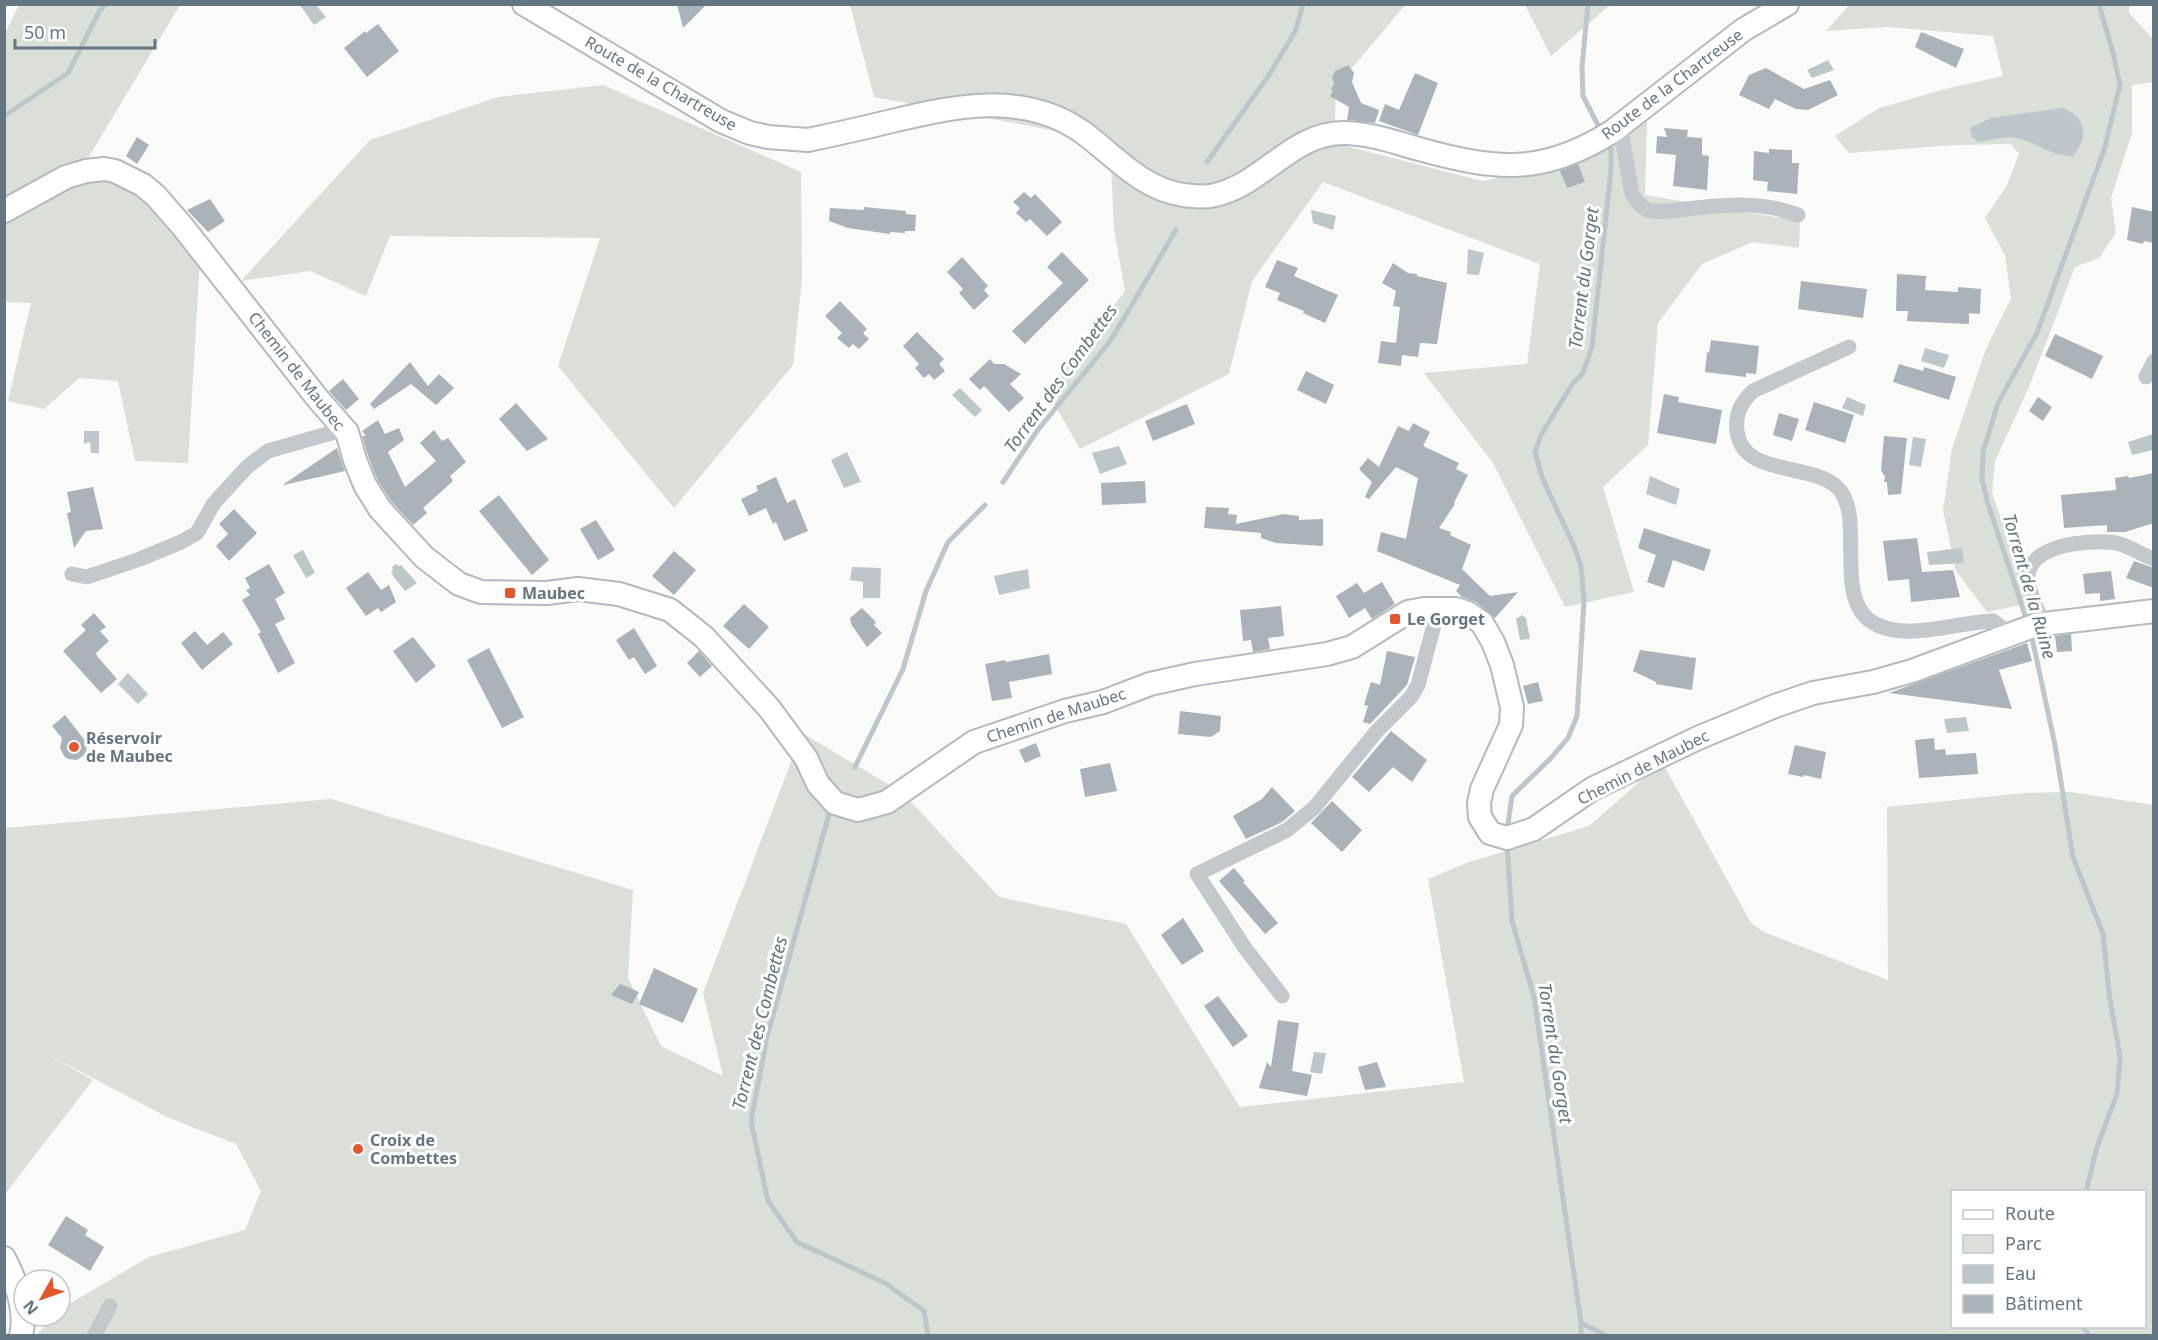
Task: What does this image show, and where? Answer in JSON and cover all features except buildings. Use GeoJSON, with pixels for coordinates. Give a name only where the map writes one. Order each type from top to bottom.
{"type":"FeatureCollection","features":[{"type":"Feature","properties":{"kind":"street","name":"Route de la Chartreuse"},"geometry":{"type":"LineString","coordinates":[[524,4],[704,111],[750,133],[785,140],[808,140],[963,106],[1016,107],[1050,116],[1080,131],[1123,167],[1149,184],[1181,194],[1213,196],[1238,188],[1297,147],[1318,137],[1342,133],[1379,138],[1467,161],[1516,166],[1533,165],[1567,155],[1591,145],[1616,128],[1743,30],[1787,4]]}},
{"type":"Feature","properties":{"kind":"street"},"geometry":{"type":"LineString","coordinates":[[1616,128],[1632,194],[1638,203],[1648,210],[1664,211],[1740,204],[1784,209],[1798,215]]}},
{"type":"Feature","properties":{"kind":"street","name":"Chemin de Maubec"},"geometry":{"type":"LineString","coordinates":[[4,211],[66,177],[86,171],[104,169],[115,171],[143,185],[156,196],[183,227],[346,432],[365,485],[380,509],[424,557],[459,584],[482,592],[547,593],[578,589],[620,594],[669,610],[704,637],[770,708],[806,758],[818,784],[835,803],[858,810],[887,802],[974,742],[1021,726],[1103,702],[1150,684],[1195,674],[1327,654],[1352,647],[1408,612],[1424,609],[1456,609],[1468,613],[1482,623],[1493,642],[1512,707],[1511,725],[1482,789],[1479,802],[1480,817],[1490,833],[1506,838],[1522,835],[1534,829],[1592,789],[1748,716],[1813,693],[1873,682],[1912,671],[2030,627],[2154,610]]}},
{"type":"Feature","properties":{"kind":"street"},"geometry":{"type":"LineString","coordinates":[[1849,347],[1819,363],[1753,391],[1741,404],[1736,419],[1740,446],[1750,457],[1829,480],[1842,493],[1848,516],[1853,592],[1858,609],[1868,619],[1880,627],[1894,630],[1926,630],[1993,621],[2000,626],[2002,637]]}},
{"type":"Feature","properties":{"kind":"street"},"geometry":{"type":"LineString","coordinates":[[2146,376],[2154,361]]}},
{"type":"Feature","properties":{"kind":"street"},"geometry":{"type":"LineString","coordinates":[[72,574],[87,577],[181,542],[197,533],[214,503],[248,466],[268,452],[338,432],[346,432]]}},
{"type":"Feature","properties":{"kind":"street"},"geometry":{"type":"LineString","coordinates":[[2043,624],[2028,579],[2038,557],[2050,550],[2103,542],[2122,545],[2154,559]]}},
{"type":"Feature","properties":{"kind":"street"},"geometry":{"type":"LineString","coordinates":[[1282,996],[1245,948],[1197,874],[1287,830],[1314,808],[1377,731],[1411,697],[1419,685],[1434,625],[1444,609]]}},
{"type":"Feature","properties":{"kind":"street"},"geometry":{"type":"LineString","coordinates":[[4,1258],[20,1299],[21,1335]]}},
{"type":"Feature","properties":{"kind":"street"},"geometry":{"type":"LineString","coordinates":[[94,1335],[110,1306]]}},
{"type":"Feature","properties":{"kind":"green space"},"geometry":{"type":"Polygon","coordinates":[[[2130,4],[2129,13],[2153,39],[2153,82],[2132,85],[2132,133],[2111,198],[2116,233],[2099,258],[2075,267],[2029,387],[1995,461],[1992,492],[2029,603],[1987,612],[1956,571],[1943,510],[1952,449],[1986,349],[2011,299],[2005,255],[1985,218],[2007,185],[2019,154],[2011,144],[1954,145],[1849,153],[1835,136],[1879,108],[1945,89],[2003,76],[1993,36],[1887,27],[1826,31],[1849,5],[2130,4]]]}},
{"type":"Feature","properties":{"kind":"green space"},"geometry":{"type":"Polygon","coordinates":[[[19,5],[180,5],[84,165],[153,203],[200,259],[188,463],[135,461],[118,381],[79,378],[44,409],[8,401],[31,303],[5,302],[4,35],[19,5]]]}},
{"type":"Feature","properties":{"kind":"green space"},"geometry":{"type":"Polygon","coordinates":[[[850,5],[1405,5],[1336,87],[1334,143],[1483,181],[1584,158],[1647,119],[1645,195],[1800,221],[1799,248],[1753,242],[1702,264],[1658,323],[1648,445],[1603,487],[1634,592],[1565,607],[1493,463],[1424,373],[1527,364],[1540,264],[1323,182],[1252,281],[1229,374],[1080,449],[1047,391],[1125,291],[1114,229],[1110,141],[874,97],[850,5]]]}},
{"type":"Feature","properties":{"kind":"green space"},"geometry":{"type":"Polygon","coordinates":[[[1525,5],[1610,5],[1551,56],[1525,5]]]}},
{"type":"Feature","properties":{"kind":"green space"},"geometry":{"type":"Polygon","coordinates":[[[603,85],[801,172],[802,279],[793,365],[674,508],[558,366],[600,238],[390,236],[366,296],[310,271],[241,281],[370,140],[498,97],[603,85]]]}},
{"type":"Feature","properties":{"kind":"green space"},"geometry":{"type":"Polygon","coordinates":[[[802,733],[903,793],[999,897],[1126,924],[1240,1107],[1464,1082],[1428,879],[1469,862],[1589,826],[1662,762],[1751,923],[1764,932],[1888,980],[1887,807],[2024,793],[2071,792],[2153,805],[2153,1335],[36,1335],[43,1328],[72,1328],[72,1302],[149,1257],[245,1230],[261,1191],[236,1144],[167,1117],[43,1052],[93,1080],[5,1194],[5,828],[331,799],[633,890],[628,978],[661,1046],[723,1076],[703,993],[802,733]]]}},
{"type":"Feature","properties":{"kind":"water"},"geometry":{"type":"Polygon","coordinates":[[[300,5],[316,5],[326,17],[314,25],[300,5]]]}},
{"type":"Feature","properties":{"kind":"water"},"geometry":{"type":"Polygon","coordinates":[[[1828,60],[1834,70],[1812,78],[1807,70],[1828,60]]]}},
{"type":"Feature","properties":{"kind":"water"},"geometry":{"type":"Polygon","coordinates":[[[2062,108],[2077,116],[2083,128],[2082,142],[2073,156],[2051,152],[2012,137],[1978,142],[1972,137],[1970,128],[1991,118],[2062,108]]]}},
{"type":"Feature","properties":{"kind":"water"},"geometry":{"type":"Polygon","coordinates":[[[1311,210],[1336,216],[1333,230],[1313,223],[1311,210]]]}},
{"type":"Feature","properties":{"kind":"water"},"geometry":{"type":"Polygon","coordinates":[[[1468,249],[1484,253],[1479,275],[1467,274],[1468,249]]]}},
{"type":"Feature","properties":{"kind":"water"},"geometry":{"type":"Polygon","coordinates":[[[1925,348],[1949,355],[1944,368],[1921,361],[1925,348]]]}},
{"type":"Feature","properties":{"kind":"water"},"geometry":{"type":"Polygon","coordinates":[[[960,388],[982,410],[975,417],[952,395],[960,388]]]}},
{"type":"Feature","properties":{"kind":"water"},"geometry":{"type":"Polygon","coordinates":[[[1847,397],[1866,405],[1863,416],[1842,408],[1847,397]]]}},
{"type":"Feature","properties":{"kind":"water"},"geometry":{"type":"Polygon","coordinates":[[[84,431],[99,431],[99,453],[91,453],[90,442],[84,444],[84,431]]]}},
{"type":"Feature","properties":{"kind":"water"},"geometry":{"type":"Polygon","coordinates":[[[2153,434],[2153,450],[2132,455],[2128,442],[2153,434]]]}},
{"type":"Feature","properties":{"kind":"water"},"geometry":{"type":"Polygon","coordinates":[[[1913,437],[1926,439],[1921,467],[1909,465],[1913,437]]]}},
{"type":"Feature","properties":{"kind":"water"},"geometry":{"type":"Polygon","coordinates":[[[1119,446],[1127,464],[1100,474],[1092,453],[1119,446]]]}},
{"type":"Feature","properties":{"kind":"water"},"geometry":{"type":"Polygon","coordinates":[[[847,452],[861,482],[844,488],[831,460],[847,452]]]}},
{"type":"Feature","properties":{"kind":"water"},"geometry":{"type":"Polygon","coordinates":[[[1650,476],[1680,489],[1676,505],[1646,494],[1650,476]]]}},
{"type":"Feature","properties":{"kind":"water"},"geometry":{"type":"Polygon","coordinates":[[[1962,548],[1964,563],[1929,565],[1927,552],[1962,548]]]}},
{"type":"Feature","properties":{"kind":"water"},"geometry":{"type":"Polygon","coordinates":[[[303,550],[315,573],[306,578],[293,555],[303,550]]]}},
{"type":"Feature","properties":{"kind":"water"},"geometry":{"type":"Polygon","coordinates":[[[396,564],[401,565],[417,583],[405,591],[391,573],[392,567],[396,564]]]}},
{"type":"Feature","properties":{"kind":"water"},"geometry":{"type":"Polygon","coordinates":[[[852,567],[881,568],[880,598],[863,598],[863,582],[850,580],[852,567]]]}},
{"type":"Feature","properties":{"kind":"water"},"geometry":{"type":"Polygon","coordinates":[[[1028,569],[1030,588],[999,595],[994,576],[1028,569]]]}},
{"type":"Feature","properties":{"kind":"water"},"geometry":{"type":"Polygon","coordinates":[[[1522,615],[1526,618],[1530,639],[1520,640],[1516,619],[1522,615]]]}},
{"type":"Feature","properties":{"kind":"water"},"geometry":{"type":"Polygon","coordinates":[[[128,673],[148,694],[138,704],[118,684],[128,673]]]}},
{"type":"Feature","properties":{"kind":"water"},"geometry":{"type":"Polygon","coordinates":[[[1966,717],[1969,731],[1947,733],[1944,719],[1966,717]]]}},
{"type":"Feature","properties":{"kind":"water"},"geometry":{"type":"Polygon","coordinates":[[[1314,1052],[1326,1053],[1322,1074],[1310,1072],[1314,1052]]]}},
{"type":"Feature","properties":{"kind":"waterway"},"geometry":{"type":"LineString","coordinates":[[4,116],[68,73],[100,10],[106,4]]}},
{"type":"Feature","properties":{"kind":"waterway","name":"Torrent des Combettes"},"geometry":{"type":"LineString","coordinates":[[1207,162],[1269,75],[1295,32],[1303,4]]}},
{"type":"Feature","properties":{"kind":"waterway","name":"Torrent du Gorget"},"geometry":{"type":"LineString","coordinates":[[1588,4],[1582,67],[1583,96],[1601,131]]}},
{"type":"Feature","properties":{"kind":"waterway","name":"Torrent de la Ruine"},"geometry":{"type":"LineString","coordinates":[[2027,621],[1987,501],[1982,479],[1983,452],[1998,403],[2037,333],[2104,150],[2120,85],[2099,4]]}},
{"type":"Feature","properties":{"kind":"waterway","name":"Torrent du Gorget"},"geometry":{"type":"LineString","coordinates":[[1507,831],[1512,796],[1568,738],[1577,716],[1584,600],[1581,566],[1543,480],[1535,453],[1541,435],[1573,383],[1583,373],[1592,347],[1611,170],[1611,150],[1607,142]]}},
{"type":"Feature","properties":{"kind":"waterway","name":"Torrent des Combettes"},"geometry":{"type":"LineString","coordinates":[[1003,482],[1037,431],[1111,340],[1176,230]]}},
{"type":"Feature","properties":{"kind":"waterway","name":"Torrent des Combettes"},"geometry":{"type":"LineString","coordinates":[[855,767],[903,669],[926,591],[948,542],[985,505]]}},
{"type":"Feature","properties":{"kind":"waterway","name":"Torrent de la Ruine"},"geometry":{"type":"LineString","coordinates":[[2031,633],[2055,745],[2073,857],[2103,934],[2109,993],[2120,1057],[2117,1094],[2097,1147],[2086,1190]]}},
{"type":"Feature","properties":{"kind":"waterway","name":"Torrent des Combettes"},"geometry":{"type":"LineString","coordinates":[[829,814],[767,1037],[751,1121],[768,1201],[797,1242],[885,1283],[924,1311],[928,1336]]}},
{"type":"Feature","properties":{"kind":"waterway","name":"Torrent du Gorget"},"geometry":{"type":"LineString","coordinates":[[1507,843],[1512,921],[1534,997],[1581,1336]]}},
{"type":"Feature","properties":{"kind":"waterway"},"geometry":{"type":"LineString","coordinates":[[1581,1323],[1607,1336]]}},
{"type":"Feature","properties":{"kind":"waterway","name":"Torrent de la Ruine"},"geometry":{"type":"LineString","coordinates":[[2084,1328],[2089,1336]]}},
{"type":"Feature","properties":{"kind":"place","name":"Maubec"},"geometry":{"type":"Point","coordinates":[510,593]}},
{"type":"Feature","properties":{"kind":"place","name":"Le Gorget"},"geometry":{"type":"Point","coordinates":[1395,619]}},
{"type":"Feature","properties":{"kind":"place","name":"Réservoir de Maubec"},"geometry":{"type":"Point","coordinates":[74,747]}},
{"type":"Feature","properties":{"kind":"place","name":"Croix de Combettes"},"geometry":{"type":"Point","coordinates":[358,1149]}}]}
